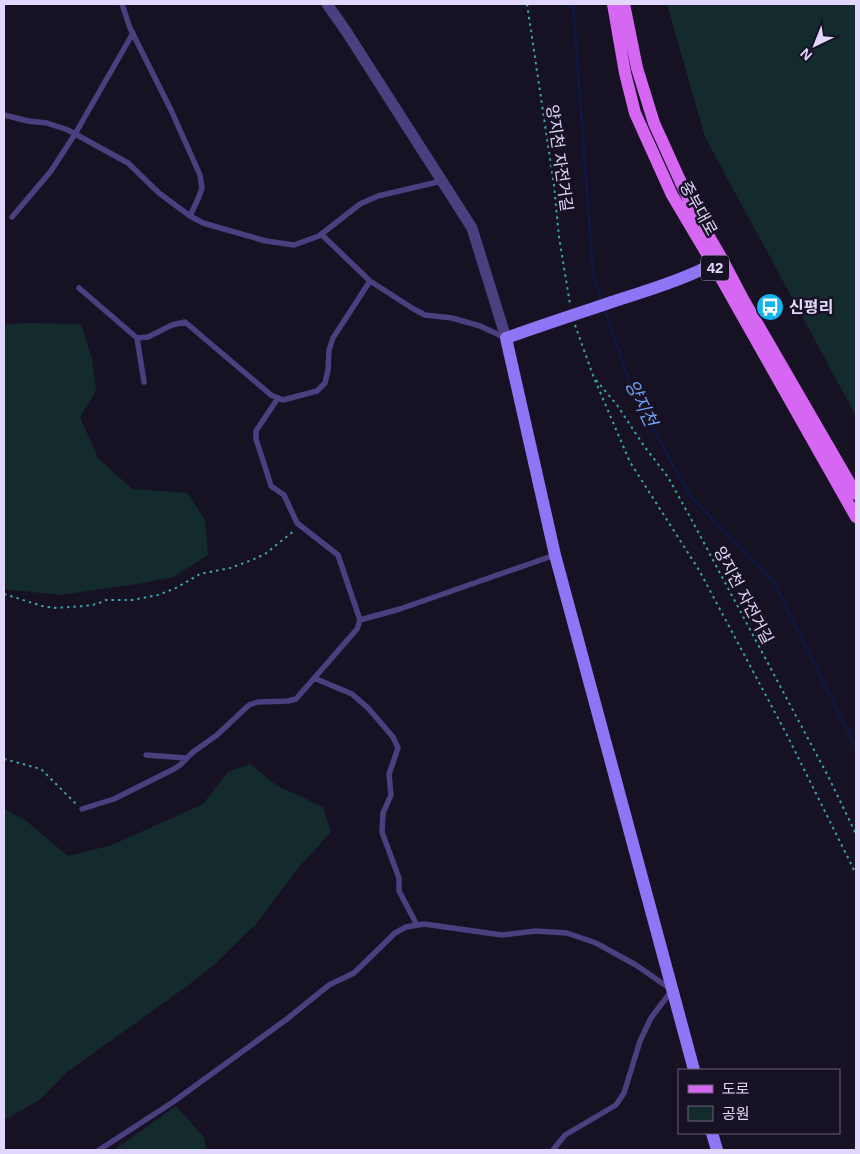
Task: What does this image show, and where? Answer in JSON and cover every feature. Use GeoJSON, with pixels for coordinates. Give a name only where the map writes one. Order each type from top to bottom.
{"type":"FeatureCollection","features":[{"type":"Feature","properties":{"kind":"main road","name":"중부대로"},"geometry":{"type":"LineString","coordinates":[[613,4],[625,73],[635,114],[672,195],[743,299],[856,494]]}},
{"type":"Feature","properties":{"kind":"main road","name":"중부대로"},"geometry":{"type":"LineString","coordinates":[[624,4],[637,68],[654,123],[717,261],[856,517]]}},
{"type":"Feature","properties":{"kind":"street"},"geometry":{"type":"LineString","coordinates":[[328,4],[472,228],[506,338],[555,555],[694,1069]]}},
{"type":"Feature","properties":{"kind":"street"},"geometry":{"type":"LineString","coordinates":[[506,338],[667,284],[717,261]]}},
{"type":"Feature","properties":{"kind":"street"},"geometry":{"type":"LineString","coordinates":[[712,1134],[717,1150]]}},
{"type":"Feature","properties":{"kind":"lane"},"geometry":{"type":"LineString","coordinates":[[122,4],[132,33],[171,110],[200,175],[202,188],[190,216]]}},
{"type":"Feature","properties":{"kind":"lane"},"geometry":{"type":"LineString","coordinates":[[12,217],[51,171],[75,134],[132,33]]}},
{"type":"Feature","properties":{"kind":"lane"},"geometry":{"type":"LineString","coordinates":[[4,115],[28,121],[47,123],[75,134],[128,163],[159,192],[190,216],[203,223],[266,241],[294,245],[321,234],[360,204],[378,196],[442,181]]}},
{"type":"Feature","properties":{"kind":"lane"},"geometry":{"type":"LineString","coordinates":[[321,234],[370,281],[412,308],[426,315],[452,318],[480,326],[506,338]]}},
{"type":"Feature","properties":{"kind":"lane"},"geometry":{"type":"LineString","coordinates":[[137,338],[148,337],[172,325],[185,322],[271,395],[283,400],[317,391],[325,384],[329,350],[333,338],[370,281]]}},
{"type":"Feature","properties":{"kind":"lane"},"geometry":{"type":"LineString","coordinates":[[79,288],[137,338],[144,382]]}},
{"type":"Feature","properties":{"kind":"lane"},"geometry":{"type":"LineString","coordinates":[[82,809],[114,799],[174,770],[193,752],[217,735],[249,705],[258,702],[288,701],[296,698],[357,629],[360,620],[338,555],[297,523],[284,495],[271,486],[256,439],[256,431],[278,398]]}},
{"type":"Feature","properties":{"kind":"lane"},"geometry":{"type":"LineString","coordinates":[[360,620],[400,609],[555,555]]}},
{"type":"Feature","properties":{"kind":"lane"},"geometry":{"type":"LineString","coordinates":[[314,678],[352,694],[368,708],[393,737],[398,748],[389,774],[391,795],[383,813],[382,832],[399,878],[399,891],[417,925]]}},
{"type":"Feature","properties":{"kind":"lane"},"geometry":{"type":"LineString","coordinates":[[146,755],[186,758]]}},
{"type":"Feature","properties":{"kind":"lane"},"geometry":{"type":"LineString","coordinates":[[99,1150],[173,1102],[287,1019],[329,985],[354,974],[395,933],[406,927],[424,924],[502,935],[536,931],[567,933],[596,943],[672,990],[651,1018],[640,1041],[624,1093],[616,1105],[565,1135],[553,1150]]}},
{"type":"Feature","properties":{"kind":"path","name":"양지천 자전거길"},"geometry":{"type":"LineString","coordinates":[[527,4],[560,237],[575,314],[594,378],[630,462],[699,570],[769,701],[856,874]]}},
{"type":"Feature","properties":{"kind":"path","name":"양지천 자전거길"},"geometry":{"type":"LineString","coordinates":[[594,378],[617,405],[644,446],[668,477],[824,769],[856,834]]}},
{"type":"Feature","properties":{"kind":"path"},"geometry":{"type":"LineString","coordinates":[[4,594],[54,608],[85,606],[106,600],[132,600],[158,595],[176,588],[200,574],[230,568],[265,554],[300,525]]}},
{"type":"Feature","properties":{"kind":"path"},"geometry":{"type":"LineString","coordinates":[[4,759],[41,769],[82,809]]}},
{"type":"Feature","properties":{"kind":"green space"},"geometry":{"type":"Polygon","coordinates":[[[667,4],[856,4],[856,416],[705,137],[667,4]]]}},
{"type":"Feature","properties":{"kind":"green space"},"geometry":{"type":"Polygon","coordinates":[[[24,323],[81,324],[92,359],[96,391],[80,417],[98,458],[132,489],[188,493],[205,520],[208,555],[173,577],[143,583],[60,595],[4,589],[4,325],[24,323]]]}},
{"type":"Feature","properties":{"kind":"green space"},"geometry":{"type":"Polygon","coordinates":[[[250,764],[276,785],[323,807],[331,832],[298,868],[256,924],[217,962],[194,981],[67,1072],[41,1099],[4,1120],[4,809],[25,820],[68,856],[112,845],[203,804],[228,772],[250,764]]]}},
{"type":"Feature","properties":{"kind":"green space"},"geometry":{"type":"Polygon","coordinates":[[[176,1106],[204,1137],[206,1150],[114,1150],[176,1106]]]}},
{"type":"Feature","properties":{"kind":"waterway","name":"양지천"},"geometry":{"type":"LineString","coordinates":[[573,4],[593,273],[602,301]]}},
{"type":"Feature","properties":{"kind":"waterway","name":"양지천"},"geometry":{"type":"LineString","coordinates":[[604,307],[633,392],[690,496],[773,580],[856,747]]}},
{"type":"Feature","properties":{"kind":"place","name":"신평리"},"geometry":{"type":"Point","coordinates":[770,307]}}]}
